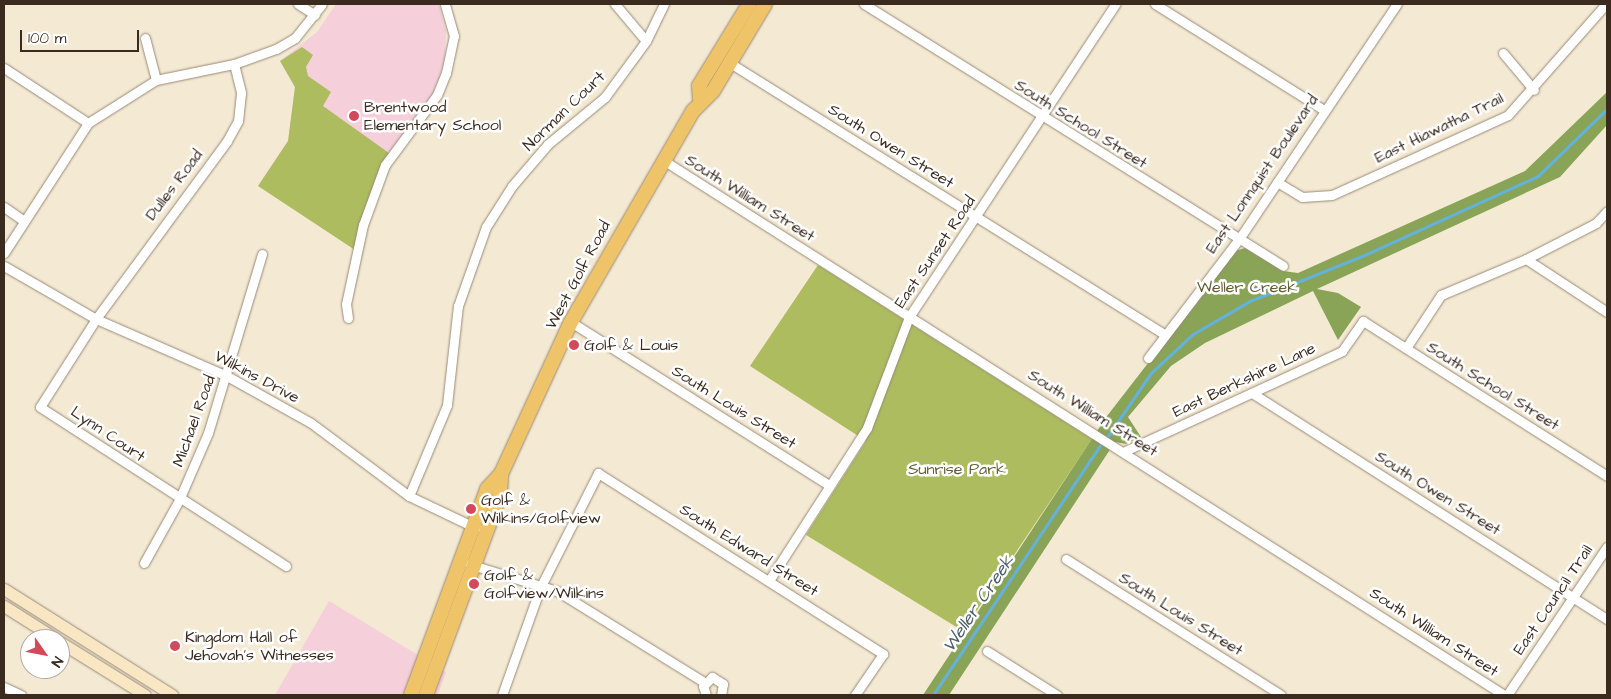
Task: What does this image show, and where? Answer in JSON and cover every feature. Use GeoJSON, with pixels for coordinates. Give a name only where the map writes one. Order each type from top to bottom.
{"type":"FeatureCollection","features":[{"type":"Feature","properties":{"kind":"main road","name":"West Golf Road"},"geometry":{"type":"LineString","coordinates":[[700,99],[699,86],[749,4]]}},
{"type":"Feature","properties":{"kind":"main road","name":"West Golf Road"},"geometry":{"type":"LineString","coordinates":[[411,695],[460,561],[500,495],[501,474],[571,322],[700,99],[713,91],[766,4]]}},
{"type":"Feature","properties":{"kind":"main road","name":"West Golf Road"},"geometry":{"type":"LineString","coordinates":[[426,695],[473,565],[479,529]]}},
{"type":"Feature","properties":{"kind":"main road"},"geometry":{"type":"LineString","coordinates":[[4,589],[172,695]]}},
{"type":"Feature","properties":{"kind":"main road"},"geometry":{"type":"LineString","coordinates":[[4,606],[40,629]]}},
{"type":"Feature","properties":{"kind":"main road"},"geometry":{"type":"LineString","coordinates":[[70,648],[145,695]]}},
{"type":"Feature","properties":{"kind":"street"},"geometry":{"type":"LineString","coordinates":[[298,4],[315,15]]}},
{"type":"Feature","properties":{"kind":"street"},"geometry":{"type":"LineString","coordinates":[[4,253],[88,123],[156,80],[234,64],[295,38],[322,4]]}},
{"type":"Feature","properties":{"kind":"street"},"geometry":{"type":"LineString","coordinates":[[348,318],[346,304],[363,225],[385,165],[437,95],[446,73],[454,36],[446,4]]}},
{"type":"Feature","properties":{"kind":"street"},"geometry":{"type":"LineString","coordinates":[[615,4],[646,41]]}},
{"type":"Feature","properties":{"kind":"street","name":"Norman Court"},"geometry":{"type":"LineString","coordinates":[[409,496],[447,405],[458,306],[486,227],[512,186],[548,144],[605,97],[646,41],[664,4]]}},
{"type":"Feature","properties":{"kind":"street","name":"South School Street"},"geometry":{"type":"LineString","coordinates":[[864,4],[1043,118],[1283,266]]}},
{"type":"Feature","properties":{"kind":"street","name":"East Sunset Road"},"geometry":{"type":"LineString","coordinates":[[770,579],[867,428],[909,317],[1043,118],[1115,4]]}},
{"type":"Feature","properties":{"kind":"street"},"geometry":{"type":"LineString","coordinates":[[1155,4],[1324,110]]}},
{"type":"Feature","properties":{"kind":"street","name":"East Lonnquist Boulevard"},"geometry":{"type":"LineString","coordinates":[[1148,358],[1164,334],[1239,239],[1397,4]]}},
{"type":"Feature","properties":{"kind":"street","name":"East Hiawatha Trail"},"geometry":{"type":"LineString","coordinates":[[1277,182],[1302,197],[1332,195],[1508,115],[1534,90],[1606,4]]}},
{"type":"Feature","properties":{"kind":"street"},"geometry":{"type":"LineString","coordinates":[[145,38],[156,80]]}},
{"type":"Feature","properties":{"kind":"street"},"geometry":{"type":"LineString","coordinates":[[1503,53],[1534,90]]}},
{"type":"Feature","properties":{"kind":"street","name":"South Owen Street"},"geometry":{"type":"LineString","coordinates":[[730,63],[1164,334]]}},
{"type":"Feature","properties":{"kind":"street","name":"Dulles Road"},"geometry":{"type":"LineString","coordinates":[[40,407],[96,319],[238,121],[241,93],[234,64]]}},
{"type":"Feature","properties":{"kind":"street"},"geometry":{"type":"LineString","coordinates":[[4,68],[88,123]]}},
{"type":"Feature","properties":{"kind":"street","name":"South William Street"},"geometry":{"type":"LineString","coordinates":[[663,160],[909,317],[1112,442],[1506,695]]}},
{"type":"Feature","properties":{"kind":"street"},"geometry":{"type":"LineString","coordinates":[[4,207],[24,222]]}},
{"type":"Feature","properties":{"kind":"street"},"geometry":{"type":"LineString","coordinates":[[1406,348],[1441,295],[1526,259],[1596,223],[1607,211]]}},
{"type":"Feature","properties":{"kind":"street","name":"Michael Road"},"geometry":{"type":"LineString","coordinates":[[144,563],[179,500],[227,376],[262,254]]}},
{"type":"Feature","properties":{"kind":"street"},"geometry":{"type":"LineString","coordinates":[[1526,259],[1607,312]]}},
{"type":"Feature","properties":{"kind":"street","name":"Wilkins Drive"},"geometry":{"type":"LineString","coordinates":[[4,266],[96,319],[227,376],[311,423],[409,496],[479,529]]}},
{"type":"Feature","properties":{"kind":"street","name":"South School Street"},"geometry":{"type":"LineString","coordinates":[[1363,321],[1607,476]]}},
{"type":"Feature","properties":{"kind":"street","name":"East Berkshire Lane"},"geometry":{"type":"LineString","coordinates":[[1125,451],[1342,351],[1363,321]]}},
{"type":"Feature","properties":{"kind":"street","name":"South Louis Street"},"geometry":{"type":"LineString","coordinates":[[571,322],[829,485]]}},
{"type":"Feature","properties":{"kind":"street","name":"South Owen Street"},"geometry":{"type":"LineString","coordinates":[[1252,393],[1607,619]]}},
{"type":"Feature","properties":{"kind":"street","name":"Lynn Court"},"geometry":{"type":"LineString","coordinates":[[40,407],[179,500],[286,566]]}},
{"type":"Feature","properties":{"kind":"street","name":"South Edward Street"},"geometry":{"type":"LineString","coordinates":[[540,588],[598,473],[770,579],[883,654],[855,695]]}},
{"type":"Feature","properties":{"kind":"street","name":"East Council Trail"},"geometry":{"type":"LineString","coordinates":[[1506,695],[1607,546]]}},
{"type":"Feature","properties":{"kind":"street","name":"South Louis Street"},"geometry":{"type":"LineString","coordinates":[[1066,558],[1281,695]]}},
{"type":"Feature","properties":{"kind":"street"},"geometry":{"type":"LineString","coordinates":[[460,561],[540,588],[557,591],[704,682],[719,678],[724,687],[721,695]]}},
{"type":"Feature","properties":{"kind":"street"},"geometry":{"type":"LineString","coordinates":[[502,695],[540,588]]}},
{"type":"Feature","properties":{"kind":"street"},"geometry":{"type":"LineString","coordinates":[[986,651],[1057,695]]}},
{"type":"Feature","properties":{"kind":"street"},"geometry":{"type":"LineString","coordinates":[[704,682],[706,695]]}},
{"type":"Feature","properties":{"kind":"street"},"geometry":{"type":"LineString","coordinates":[[6,690],[21,695]]}},
{"type":"Feature","properties":{"kind":"shaded area","name":"Brentwood Elementary School"},"geometry":{"type":"Polygon","coordinates":[[[336,4],[439,4],[446,31],[445,60],[435,91],[389,153],[258,186],[288,141],[295,88],[280,61],[317,32],[336,4]]]}},
{"type":"Feature","properties":{"kind":"shaded area"},"geometry":{"type":"Polygon","coordinates":[[[329,601],[446,672],[438,695],[275,695],[329,601]]]}},
{"type":"Feature","properties":{"kind":"green space"},"geometry":{"type":"Polygon","coordinates":[[[302,47],[313,55],[306,67],[308,76],[331,92],[323,106],[389,153],[355,250],[258,186],[288,141],[295,87],[280,61],[302,47]]]}},
{"type":"Feature","properties":{"kind":"green space","name":"Weller Creek"},"geometry":{"type":"Polygon","coordinates":[[[1607,92],[1607,125],[1560,177],[1317,289],[1338,293],[1361,307],[1338,340],[1313,291],[1205,343],[1171,366],[1128,417],[1141,437],[1126,444],[1115,442],[949,695],[923,695],[1107,416],[1235,251],[1245,248],[1283,271],[1298,273],[1525,171],[1607,92]]]}},
{"type":"Feature","properties":{"kind":"green space","name":"Sunrise Park"},"geometry":{"type":"Polygon","coordinates":[[[818,265],[1092,439],[963,631],[806,535],[866,441],[750,366],[818,265]]]}},
{"type":"Feature","properties":{"kind":"waterway","name":"Weller Creek"},"geometry":{"type":"LineString","coordinates":[[1106,439],[1151,373],[1193,334],[1250,301],[1367,254],[1538,176],[1607,109]]}},
{"type":"Feature","properties":{"kind":"waterway","name":"Weller Creek"},"geometry":{"type":"LineString","coordinates":[[933,695],[1102,443]]}},
{"type":"Feature","properties":{"kind":"place","name":"Brentwood Elementary School"},"geometry":{"type":"Point","coordinates":[354,116]}},
{"type":"Feature","properties":{"kind":"place","name":"Golf & Louis"},"geometry":{"type":"Point","coordinates":[574,345]}},
{"type":"Feature","properties":{"kind":"place","name":"Golf & Wilkins/Golfview"},"geometry":{"type":"Point","coordinates":[471,509]}},
{"type":"Feature","properties":{"kind":"place","name":"Golf & Golfview/Wilkins"},"geometry":{"type":"Point","coordinates":[474,584]}},
{"type":"Feature","properties":{"kind":"place","name":"Kingdom Hall of Jehovah's Witnesses"},"geometry":{"type":"Point","coordinates":[175,646]}}]}
